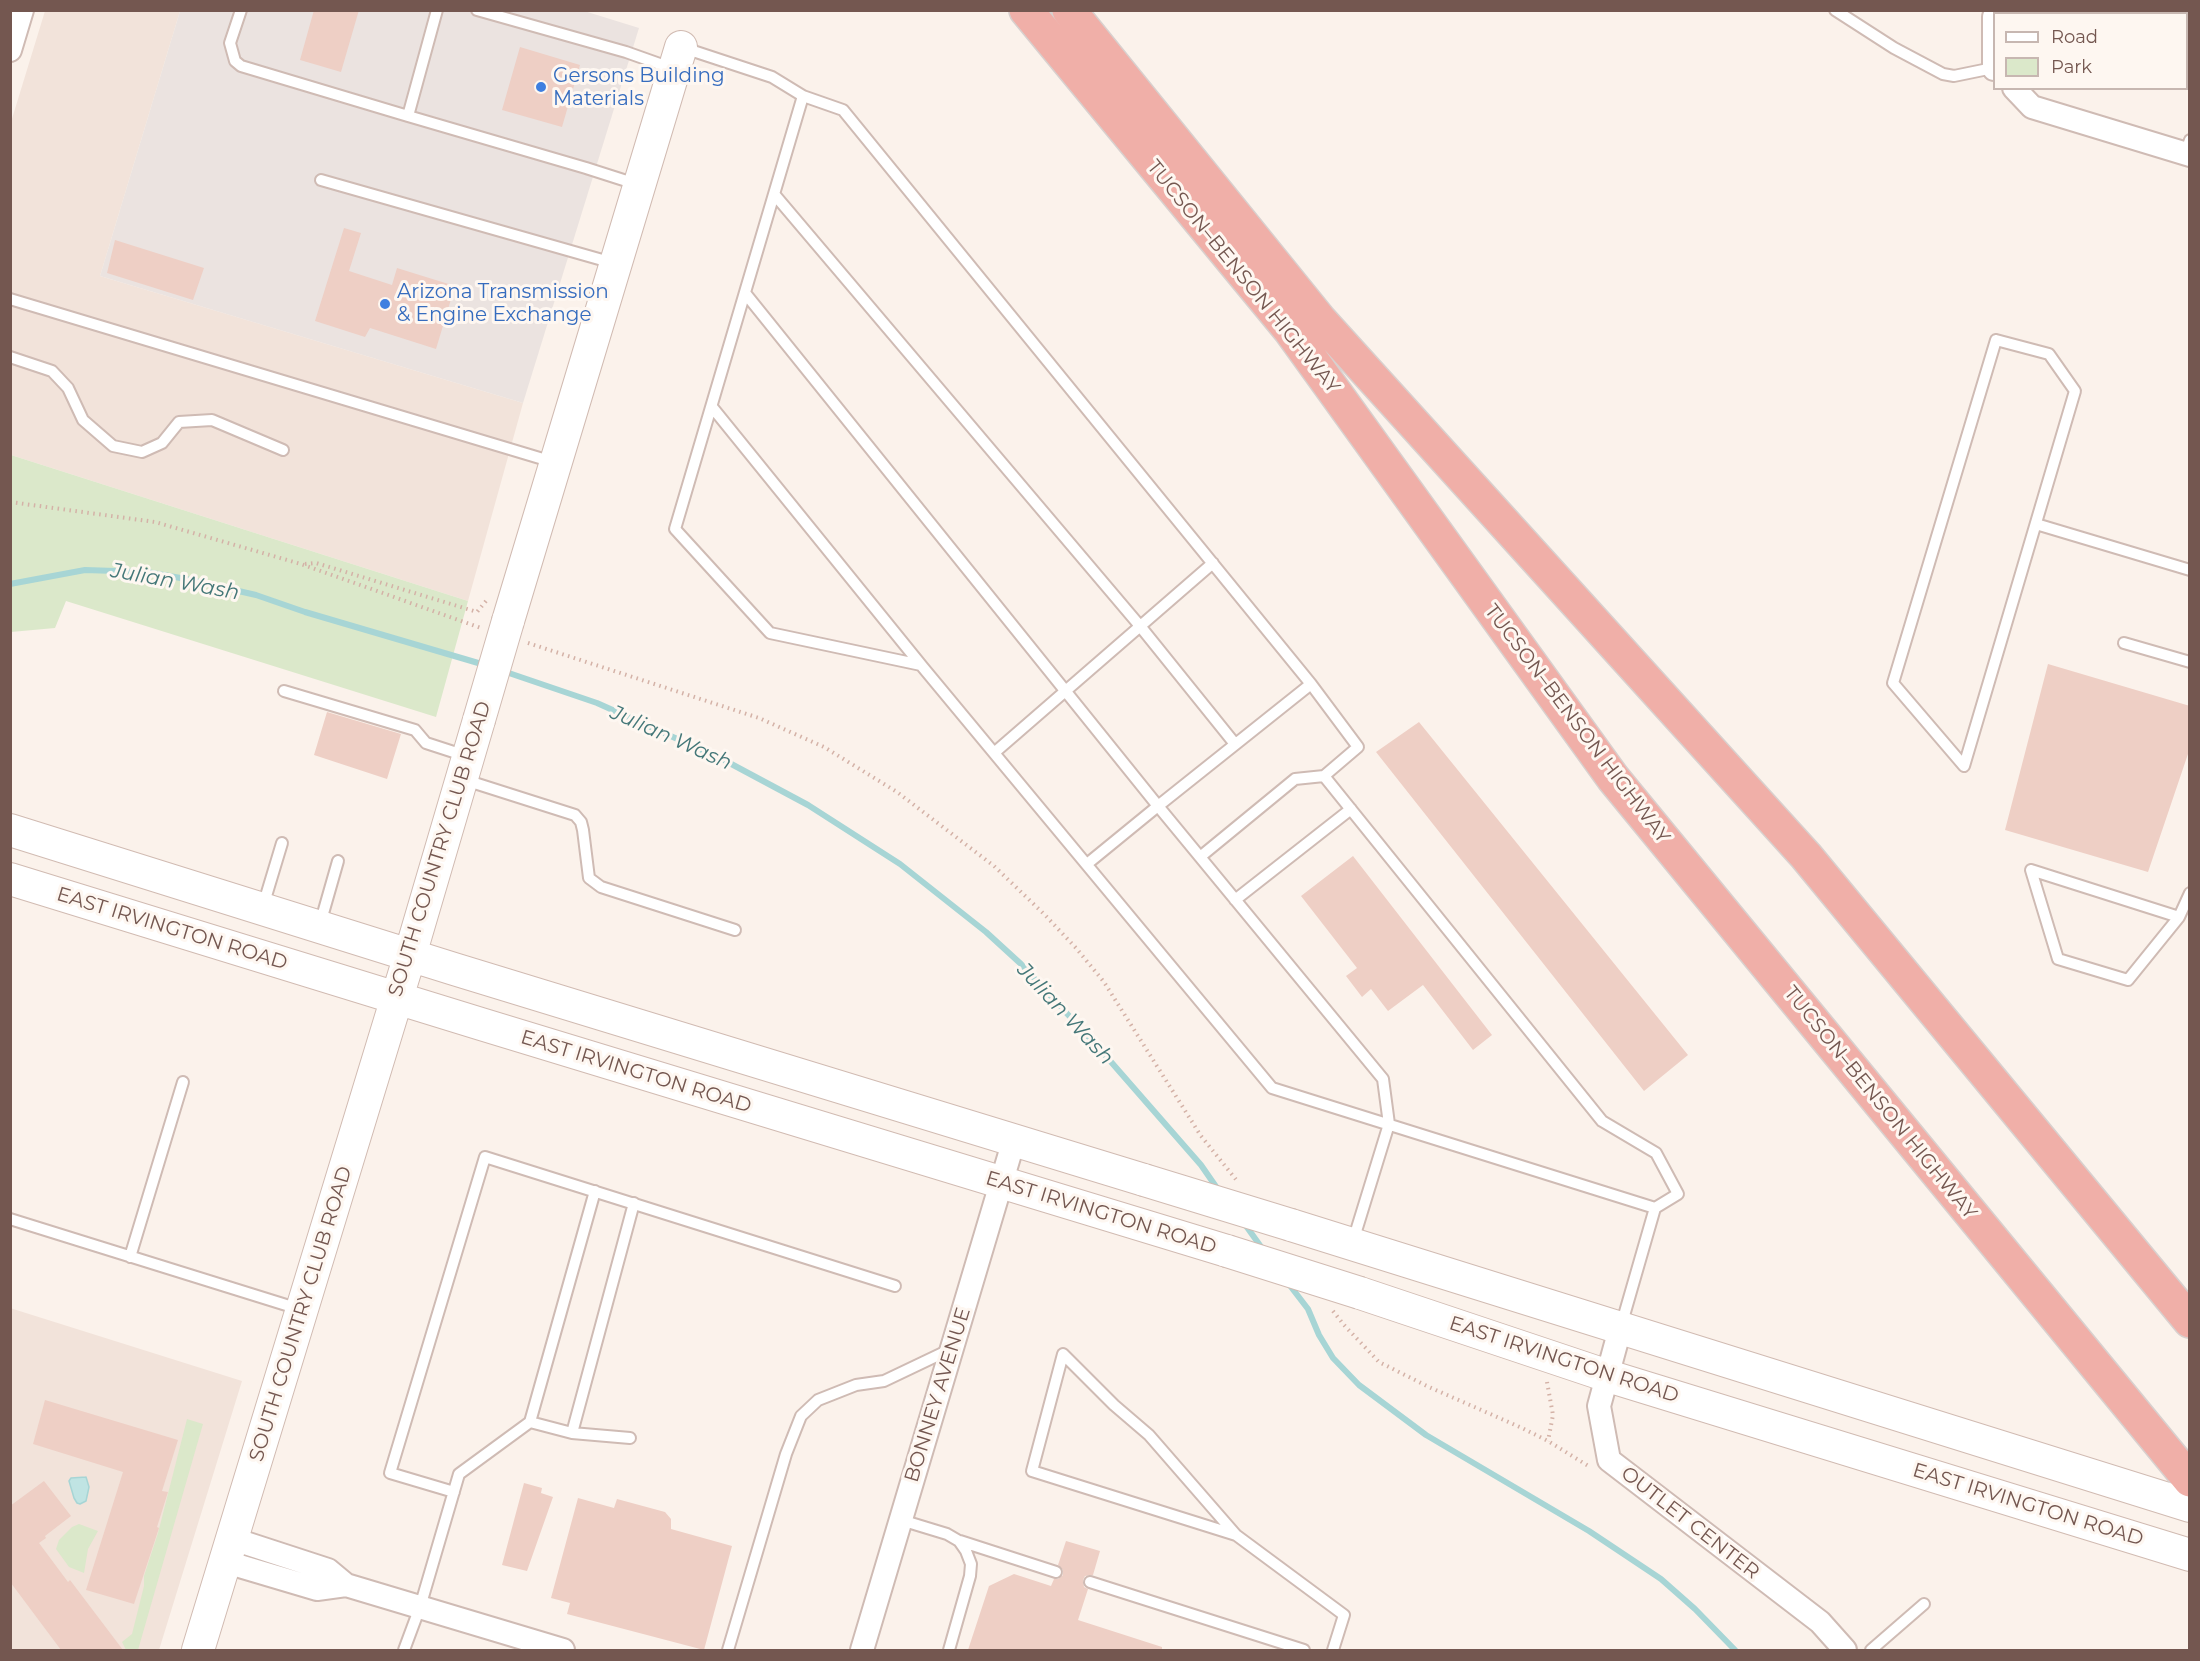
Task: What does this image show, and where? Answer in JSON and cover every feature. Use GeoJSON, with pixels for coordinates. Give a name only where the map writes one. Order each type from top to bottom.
{"type":"FeatureCollection","features":[{"type":"Feature","properties":{"kind":"highway","name":"TUCSON–BENSON HIGHWAY"},"geometry":{"type":"LineString","coordinates":[[1026,10],[1290,330],[1612,778],[2088,1357],[2151,1437],[2190,1480]]}},
{"type":"Feature","properties":{"kind":"highway","name":"TUCSON–BENSON HIGHWAY"},"geometry":{"type":"LineString","coordinates":[[1069,10],[1319,319],[1806,856],[2190,1321]]}},
{"type":"Feature","properties":{"kind":"highway"},"geometry":{"type":"LineString","coordinates":[[2151,1437],[2190,1492]]}},
{"type":"Feature","properties":{"kind":"main road","name":"SOUTH COUNTRY CLUB ROAD"},"geometry":{"type":"LineString","coordinates":[[198,1650],[410,955],[677,58]]}},
{"type":"Feature","properties":{"kind":"main road"},"geometry":{"type":"LineString","coordinates":[[10,830],[1291,1225],[2190,1506]]}},
{"type":"Feature","properties":{"kind":"main road","name":"EAST IRVINGTON ROAD"},"geometry":{"type":"LineString","coordinates":[[10,879],[1227,1251],[1608,1376],[2190,1555]]}},
{"type":"Feature","properties":{"kind":"street"},"geometry":{"type":"LineString","coordinates":[[10,50],[22,10]]}},
{"type":"Feature","properties":{"kind":"street"},"geometry":{"type":"LineString","coordinates":[[2016,90],[2032,107],[2188,150]]}},
{"type":"Feature","properties":{"kind":"street","name":"BONNEY AVENUE"},"geometry":{"type":"LineString","coordinates":[[862,1650],[1014,1140]]}},
{"type":"Feature","properties":{"kind":"street","name":"OUTLET CENTER"},"geometry":{"type":"LineString","coordinates":[[1620,1329],[1599,1406],[1609,1460],[1820,1622],[1845,1650]]}},
{"type":"Feature","properties":{"kind":"street"},"geometry":{"type":"LineString","coordinates":[[230,1550],[328,1570],[346,1585],[563,1650]]}},
{"type":"Feature","properties":{"kind":"lane"},"geometry":{"type":"LineString","coordinates":[[241,10],[230,44],[235,61],[241,66],[639,185]]}},
{"type":"Feature","properties":{"kind":"lane"},"geometry":{"type":"LineString","coordinates":[[408,116],[436,10]]}},
{"type":"Feature","properties":{"kind":"lane"},"geometry":{"type":"LineString","coordinates":[[477,10],[626,51],[677,58],[772,77],[803,96],[843,110],[1311,684],[1358,747],[1324,776],[1295,779],[1200,857]]}},
{"type":"Feature","properties":{"kind":"lane"},"geometry":{"type":"LineString","coordinates":[[1835,10],[1894,48],[1943,74],[1954,76],[1993,69]]}},
{"type":"Feature","properties":{"kind":"lane"},"geometry":{"type":"LineString","coordinates":[[803,96],[675,529],[770,633],[921,665]]}},
{"type":"Feature","properties":{"kind":"lane"},"geometry":{"type":"LineString","coordinates":[[321,180],[616,264]]}},
{"type":"Feature","properties":{"kind":"lane"},"geometry":{"type":"LineString","coordinates":[[774,194],[1140,626],[1235,744]]}},
{"type":"Feature","properties":{"kind":"lane"},"geometry":{"type":"LineString","coordinates":[[745,293],[1158,806],[1383,1079],[1389,1124],[1353,1245]]}},
{"type":"Feature","properties":{"kind":"lane"},"geometry":{"type":"LineString","coordinates":[[10,299],[556,463]]}},
{"type":"Feature","properties":{"kind":"lane"},"geometry":{"type":"LineString","coordinates":[[1996,340],[2049,354],[2074,391],[2037,524],[1964,766],[1893,683],[1996,340]]}},
{"type":"Feature","properties":{"kind":"lane"},"geometry":{"type":"LineString","coordinates":[[10,357],[52,370],[68,388],[83,420],[113,446],[142,452],[162,443],[179,422],[212,420],[283,450]]}},
{"type":"Feature","properties":{"kind":"lane"},"geometry":{"type":"LineString","coordinates":[[712,407],[921,665],[1272,1088],[1655,1208]]}},
{"type":"Feature","properties":{"kind":"lane"},"geometry":{"type":"LineString","coordinates":[[2037,524],[2190,570]]}},
{"type":"Feature","properties":{"kind":"lane"},"geometry":{"type":"LineString","coordinates":[[994,753],[1213,563]]}},
{"type":"Feature","properties":{"kind":"lane"},"geometry":{"type":"LineString","coordinates":[[2124,643],[2190,662]]}},
{"type":"Feature","properties":{"kind":"lane"},"geometry":{"type":"LineString","coordinates":[[1087,864],[1311,684]]}},
{"type":"Feature","properties":{"kind":"lane"},"geometry":{"type":"LineString","coordinates":[[284,691],[415,730],[426,743],[465,768],[575,815],[581,822],[583,830],[589,878],[601,887],[735,930]]}},
{"type":"Feature","properties":{"kind":"lane"},"geometry":{"type":"LineString","coordinates":[[1324,776],[1602,1121],[1656,1153],[1678,1194],[1655,1208],[1620,1329]]}},
{"type":"Feature","properties":{"kind":"lane"},"geometry":{"type":"LineString","coordinates":[[1235,900],[1351,809]]}},
{"type":"Feature","properties":{"kind":"lane"},"geometry":{"type":"LineString","coordinates":[[262,909],[282,843]]}},
{"type":"Feature","properties":{"kind":"lane"},"geometry":{"type":"LineString","coordinates":[[320,927],[338,861]]}},
{"type":"Feature","properties":{"kind":"lane"},"geometry":{"type":"LineString","coordinates":[[2179,917],[2031,870],[2058,959],[2128,980],[2179,917],[2190,893]]}},
{"type":"Feature","properties":{"kind":"lane"},"geometry":{"type":"LineString","coordinates":[[130,1257],[183,1082]]}},
{"type":"Feature","properties":{"kind":"lane"},"geometry":{"type":"LineString","coordinates":[[454,1492],[390,1473],[485,1156],[895,1286]]}},
{"type":"Feature","properties":{"kind":"lane"},"geometry":{"type":"LineString","coordinates":[[404,1650],[420,1607],[459,1474],[530,1422],[594,1191]]}},
{"type":"Feature","properties":{"kind":"lane"},"geometry":{"type":"LineString","coordinates":[[572,1433],[634,1203]]}},
{"type":"Feature","properties":{"kind":"lane"},"geometry":{"type":"LineString","coordinates":[[10,1220],[302,1310]]}},
{"type":"Feature","properties":{"kind":"lane"},"geometry":{"type":"LineString","coordinates":[[728,1650],[786,1454],[801,1416],[818,1400],[856,1385],[884,1381],[952,1348]]}},
{"type":"Feature","properties":{"kind":"lane"},"geometry":{"type":"LineString","coordinates":[[1236,1534],[1032,1471],[1063,1354],[1114,1405],[1149,1435],[1236,1534],[1344,1615],[1333,1650]]}},
{"type":"Feature","properties":{"kind":"lane"},"geometry":{"type":"LineString","coordinates":[[530,1422],[572,1433],[630,1438]]}},
{"type":"Feature","properties":{"kind":"lane"},"geometry":{"type":"LineString","coordinates":[[901,1520],[1056,1572]]}},
{"type":"Feature","properties":{"kind":"lane"},"geometry":{"type":"LineString","coordinates":[[949,1650],[970,1576],[971,1564],[959,1541]]}},
{"type":"Feature","properties":{"kind":"lane"},"geometry":{"type":"LineString","coordinates":[[1090,1582],[1304,1650]]}},
{"type":"Feature","properties":{"kind":"lane"},"geometry":{"type":"LineString","coordinates":[[1871,1650],[1924,1604]]}},
{"type":"Feature","properties":{"kind":"path"},"geometry":{"type":"LineString","coordinates":[[10,502],[154,522],[301,564],[505,630],[759,718],[824,747],[897,792],[994,866],[1076,948]]}},
{"type":"Feature","properties":{"kind":"path"},"geometry":{"type":"LineString","coordinates":[[301,564],[316,563],[477,612],[490,594]]}},
{"type":"Feature","properties":{"kind":"path"},"geometry":{"type":"LineString","coordinates":[[1546,1376],[1552,1415],[1548,1441]]}},
{"type":"Feature","properties":{"kind":"shaded area"},"geometry":{"type":"Polygon","coordinates":[[[581,10],[639,28],[523,403],[100,276],[180,11],[581,10]]]}},
{"type":"Feature","properties":{"kind":"shaded area"},"geometry":{"type":"Polygon","coordinates":[[[45,11],[180,11],[100,276],[523,403],[468,601],[11,455],[11,122],[45,11]]]}},
{"type":"Feature","properties":{"kind":"shaded area"},"geometry":{"type":"Polygon","coordinates":[[[10,1308],[242,1381],[159,1650],[11,1650],[10,1308]]]}},
{"type":"Feature","properties":{"kind":"green space"},"geometry":{"type":"Polygon","coordinates":[[[11,455],[468,601],[436,717],[66,601],[55,628],[11,632],[11,455]]]}},
{"type":"Feature","properties":{"kind":"green space"},"geometry":{"type":"Polygon","coordinates":[[[187,1419],[203,1424],[138,1650],[126,1650],[122,1642],[132,1634],[144,1586],[144,1576],[158,1533],[187,1419]]]}},
{"type":"Feature","properties":{"kind":"green space"},"geometry":{"type":"Polygon","coordinates":[[[79,1524],[98,1531],[88,1549],[84,1573],[69,1567],[56,1549],[59,1540],[72,1527],[79,1524]]]}},
{"type":"Feature","properties":{"kind":"water"},"geometry":{"type":"Polygon","coordinates":[[[86,1477],[89,1487],[86,1501],[80,1504],[74,1498],[69,1481],[71,1478],[86,1477]]]}},
{"type":"Feature","properties":{"kind":"building"},"geometry":{"type":"Polygon","coordinates":[[[314,10],[359,10],[341,72],[300,60],[314,10]]]}},
{"type":"Feature","properties":{"kind":"building","name":"Gersons Building Materials"},"geometry":{"type":"Polygon","coordinates":[[[520,47],[580,65],[562,127],[502,110],[520,47]]]}},
{"type":"Feature","properties":{"kind":"building","name":"Arizona Transmission & Engine Exchange"},"geometry":{"type":"Polygon","coordinates":[[[344,228],[361,233],[349,271],[392,285],[397,268],[455,286],[436,349],[370,328],[365,337],[315,321],[344,228]]]}},
{"type":"Feature","properties":{"kind":"building"},"geometry":{"type":"Polygon","coordinates":[[[115,240],[204,268],[193,300],[107,273],[115,240]]]}},
{"type":"Feature","properties":{"kind":"building"},"geometry":{"type":"Polygon","coordinates":[[[2048,664],[2190,706],[2190,748],[2148,872],[2005,830],[2048,664]]]}},
{"type":"Feature","properties":{"kind":"building"},"geometry":{"type":"Polygon","coordinates":[[[327,712],[401,734],[387,779],[314,755],[327,712]]]}},
{"type":"Feature","properties":{"kind":"building"},"geometry":{"type":"Polygon","coordinates":[[[1419,722],[1688,1055],[1644,1091],[1376,752],[1419,722]]]}},
{"type":"Feature","properties":{"kind":"building"},"geometry":{"type":"Polygon","coordinates":[[[1353,856],[1492,1035],[1473,1050],[1423,985],[1388,1011],[1371,989],[1362,997],[1346,976],[1357,968],[1301,896],[1353,856]]]}},
{"type":"Feature","properties":{"kind":"building"},"geometry":{"type":"Polygon","coordinates":[[[45,1400],[178,1440],[162,1491],[168,1492],[157,1527],[159,1528],[134,1604],[86,1590],[123,1472],[33,1444],[45,1400]]]}},
{"type":"Feature","properties":{"kind":"building"},"geometry":{"type":"Polygon","coordinates":[[[44,1481],[71,1516],[39,1543],[123,1650],[61,1650],[11,1583],[10,1506],[44,1481]]]}},
{"type":"Feature","properties":{"kind":"building"},"geometry":{"type":"Polygon","coordinates":[[[524,1483],[542,1488],[541,1493],[553,1497],[527,1571],[502,1565],[524,1483]]]}},
{"type":"Feature","properties":{"kind":"building"},"geometry":{"type":"Polygon","coordinates":[[[578,1498],[614,1508],[617,1499],[665,1512],[671,1519],[671,1529],[732,1546],[704,1650],[567,1614],[570,1603],[551,1598],[578,1498]]]}},
{"type":"Feature","properties":{"kind":"building"},"geometry":{"type":"Polygon","coordinates":[[[1066,1541],[1100,1551],[1093,1575],[1085,1576],[1083,1580],[1084,1587],[1088,1589],[1078,1620],[1162,1647],[1162,1650],[968,1650],[989,1586],[1014,1574],[1051,1586],[1054,1579],[1063,1575],[1063,1570],[1058,1565],[1066,1541]]]}},
{"type":"Feature","properties":{"kind":"waterway","name":"Julian Wash"},"geometry":{"type":"LineString","coordinates":[[10,584],[85,570],[147,572],[256,595],[305,612],[485,665]]}},
{"type":"Feature","properties":{"kind":"waterway","name":"Julian Wash"},"geometry":{"type":"LineString","coordinates":[[503,671],[597,703],[722,759],[808,805],[900,864],[986,932],[1021,964],[1098,1047],[1201,1165],[1219,1191]]}},
{"type":"Feature","properties":{"kind":"waterway"},"geometry":{"type":"LineString","coordinates":[[1244,1223],[1264,1251]]}},
{"type":"Feature","properties":{"kind":"waterway"},"geometry":{"type":"LineString","coordinates":[[1288,1283],[1308,1309],[1319,1335],[1333,1358],[1359,1385],[1426,1435],[1589,1531],[1661,1579],[1695,1609],[1735,1650]]}},
{"type":"Feature","properties":{"kind":"place","name":"Gersons Building Materials"},"geometry":{"type":"Point","coordinates":[541,87]}},
{"type":"Feature","properties":{"kind":"place","name":"Arizona Transmission & Engine Exchange"},"geometry":{"type":"Point","coordinates":[385,304]}}]}
